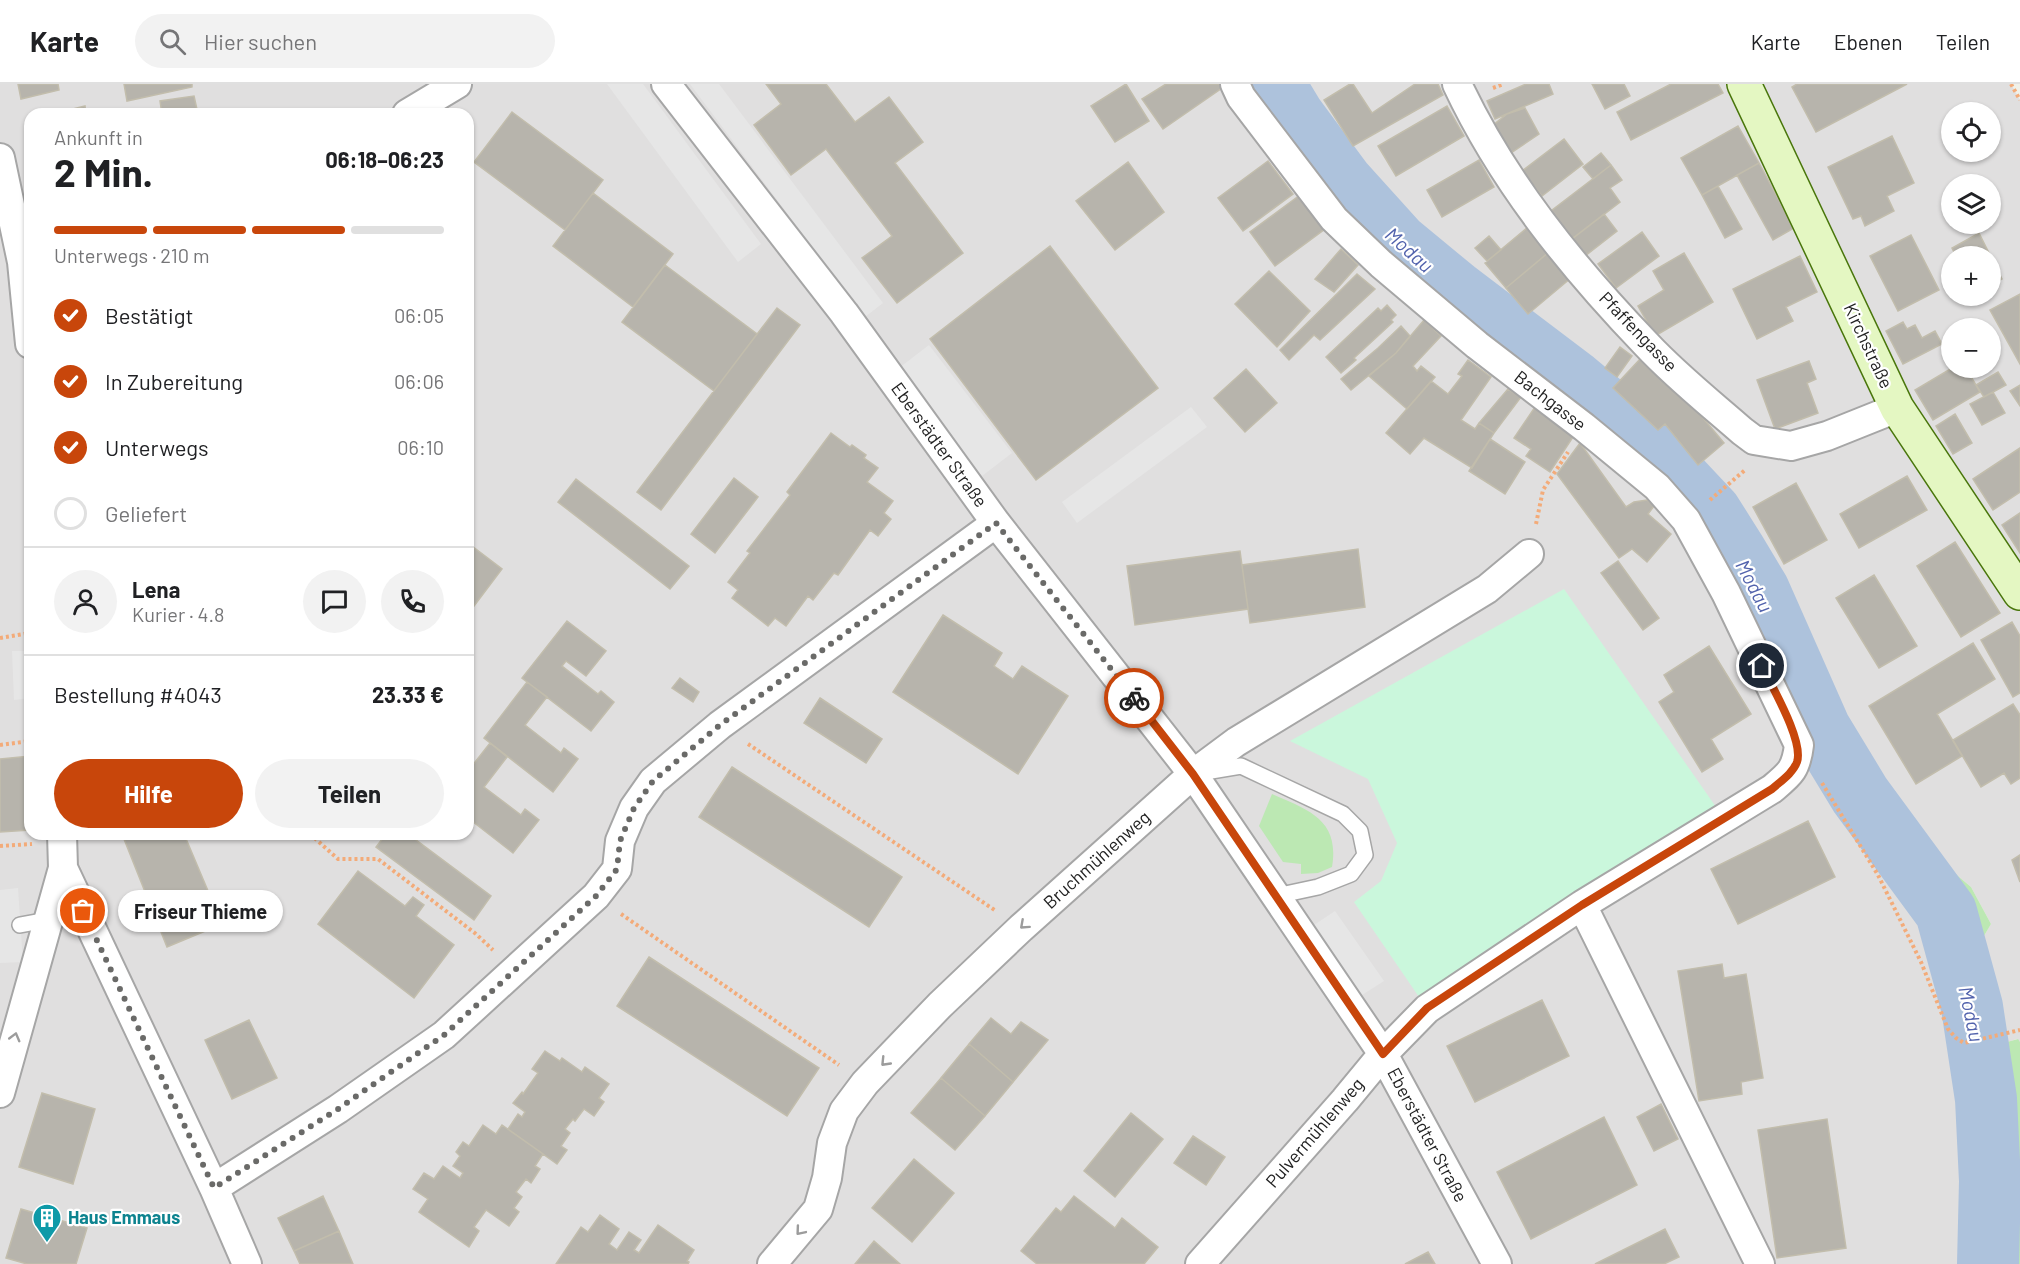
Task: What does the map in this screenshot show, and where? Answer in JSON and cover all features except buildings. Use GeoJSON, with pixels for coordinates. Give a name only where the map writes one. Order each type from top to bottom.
{"type":"FeatureCollection","features":[{"type":"Feature","properties":{"kind":"main road","name":"Kirchstraße"},"geometry":{"type":"LineString","coordinates":[[1744,84],[1897,408],[2020,593]]}},
{"type":"Feature","properties":{"kind":"street"},"geometry":{"type":"LineString","coordinates":[[417,108],[458,84]]}},
{"type":"Feature","properties":{"kind":"street","name":"Eberstädter Straße"},"geometry":{"type":"LineString","coordinates":[[666,84],[844,313],[996,523],[1193,774],[1383,1054],[1497,1264]]}},
{"type":"Feature","properties":{"kind":"street","name":"Bachgasse"},"geometry":{"type":"LineString","coordinates":[[1235,84],[1241,97],[1334,219],[1437,313],[1657,487],[1686,520],[1726,593],[1780,703],[1799,746],[1797,762]]}},
{"type":"Feature","properties":{"kind":"street","name":"Pfaffengasse"},"geometry":{"type":"LineString","coordinates":[[1457,84],[1495,155],[1520,194],[1594,286],[1648,347],[1754,440],[1791,446],[1827,436],[1897,408]]}},
{"type":"Feature","properties":{"kind":"street"},"geometry":{"type":"LineString","coordinates":[[0,158],[24,307]]}},
{"type":"Feature","properties":{"kind":"street"},"geometry":{"type":"LineString","coordinates":[[214,1188],[338,1109],[444,1035],[596,896],[617,869],[620,841],[634,808],[653,781],[720,725],[996,523]]}},
{"type":"Feature","properties":{"kind":"street","name":"Bruchmühlenweg"},"geometry":{"type":"LineString","coordinates":[[772,1264],[818,1209],[827,1178],[832,1143],[844,1111],[865,1083],[940,1005],[1021,928],[1193,774],[1236,742],[1487,589],[1529,554]]}},
{"type":"Feature","properties":{"kind":"street","name":"Pulvermühlenweg"},"geometry":{"type":"LineString","coordinates":[[1200,1264],[1383,1054],[1427,1008],[1582,905],[1772,789],[1788,776],[1797,762]]}},
{"type":"Feature","properties":{"kind":"street"},"geometry":{"type":"LineString","coordinates":[[62,840],[63,868],[214,1188],[247,1264]]}},
{"type":"Feature","properties":{"kind":"street"},"geometry":{"type":"LineString","coordinates":[[0,1093],[34,923],[63,868]]}},
{"type":"Feature","properties":{"kind":"street"},"geometry":{"type":"LineString","coordinates":[[1582,905],[1760,1264]]}},
{"type":"Feature","properties":{"kind":"lane"},"geometry":{"type":"LineString","coordinates":[[1193,774],[1241,766],[1342,814],[1360,831],[1365,855],[1351,874],[1318,887],[1276,896]]}},
{"type":"Feature","properties":{"kind":"path"},"geometry":{"type":"LineString","coordinates":[[2011,84],[2020,100]]}},
{"type":"Feature","properties":{"kind":"path"},"geometry":{"type":"LineString","coordinates":[[1529,554],[1543,490],[1584,427]]}},
{"type":"Feature","properties":{"kind":"path"},"geometry":{"type":"LineString","coordinates":[[0,638],[24,634]]}},
{"type":"Feature","properties":{"kind":"path"},"geometry":{"type":"LineString","coordinates":[[720,725],[1021,928]]}},
{"type":"Feature","properties":{"kind":"path"},"geometry":{"type":"LineString","coordinates":[[0,745],[24,742]]}},
{"type":"Feature","properties":{"kind":"path"},"geometry":{"type":"LineString","coordinates":[[1797,762],[1819,779],[1878,875],[1921,962],[1948,1029],[1964,1043],[2020,1030]]}},
{"type":"Feature","properties":{"kind":"path"},"geometry":{"type":"LineString","coordinates":[[317,840],[338,859],[378,859],[476,934],[515,972]]}},
{"type":"Feature","properties":{"kind":"path"},"geometry":{"type":"LineString","coordinates":[[596,896],[865,1083]]}},
{"type":"Feature","properties":{"kind":"shaded area"},"geometry":{"type":"Polygon","coordinates":[[[0,84],[1256,84],[1285,137],[1713,542],[1747,602],[1803,725],[1923,906],[1954,988],[1967,1055],[1974,1142],[1970,1264],[0,1264],[0,84]]]}},
{"type":"Feature","properties":{"kind":"shaded area"},"geometry":{"type":"Polygon","coordinates":[[[607,84],[643,84],[761,244],[738,262],[607,84]]]}},
{"type":"Feature","properties":{"kind":"shaded area"},"geometry":{"type":"Polygon","coordinates":[[[690,84],[719,84],[883,303],[865,317],[690,84]]]}},
{"type":"Feature","properties":{"kind":"shaded area"},"geometry":{"type":"Polygon","coordinates":[[[1291,84],[2011,84],[2020,100],[2020,1042],[2017,1039],[1989,1048],[1975,951],[1991,924],[1971,887],[1927,850],[1878,787],[1843,734],[1784,616],[1711,488],[1606,391],[1611,384],[1459,270],[1405,223],[1353,163],[1291,84]]]}},
{"type":"Feature","properties":{"kind":"shaded area"},"geometry":{"type":"Polygon","coordinates":[[[929,345],[1012,453],[982,476],[899,368],[929,345]]]}},
{"type":"Feature","properties":{"kind":"shaded area"},"geometry":{"type":"Polygon","coordinates":[[[1191,407],[1207,427],[1077,523],[1062,502],[1191,407]]]}},
{"type":"Feature","properties":{"kind":"shaded area"},"geometry":{"type":"Polygon","coordinates":[[[12,651],[24,651],[24,699],[14,700],[12,651]]]}},
{"type":"Feature","properties":{"kind":"shaded area"},"geometry":{"type":"Polygon","coordinates":[[[18,888],[23,962],[0,963],[0,890],[18,888]]]}},
{"type":"Feature","properties":{"kind":"shaded area"},"geometry":{"type":"Polygon","coordinates":[[[1335,911],[1384,981],[1362,995],[1314,925],[1335,911]]]}},
{"type":"Feature","properties":{"kind":"green space"},"geometry":{"type":"Polygon","coordinates":[[[1256,84],[1291,84],[1353,163],[1405,223],[1459,270],[1611,384],[1606,391],[1711,488],[1736,521],[1843,734],[1878,787],[1927,850],[1971,887],[1991,924],[1975,951],[1989,1047],[2018,1039],[2020,1042],[2020,1264],[1970,1264],[1974,1142],[1967,1055],[1954,988],[1923,906],[1845,806],[1803,725],[1747,602],[1713,542],[1439,300],[1359,226],[1285,137],[1256,84]]]}},
{"type":"Feature","properties":{"kind":"green space"},"geometry":{"type":"Polygon","coordinates":[[[1564,589],[1716,807],[1419,997],[1354,902],[1381,881],[1397,843],[1368,779],[1290,741],[1564,589]]]}},
{"type":"Feature","properties":{"kind":"green space"},"geometry":{"type":"Polygon","coordinates":[[[1272,794],[1309,812],[1326,827],[1333,851],[1332,867],[1318,873],[1301,874],[1301,864],[1283,862],[1259,826],[1272,794]]]}},
{"type":"Feature","properties":{"kind":"waterway","name":"Modau"},"geometry":{"type":"LineString","coordinates":[[1274,84],[1294,117],[1342,182],[1398,244],[1634,431],[1711,513],[1735,551],[1759,591],[1820,729],[1860,795],[1946,912],[1972,1007],[1986,1099],[1990,1181],[1988,1264]]}},
{"type":"Feature","properties":{"kind":"way so far"},"geometry":{"type":"LineString","coordinates":[[83,911],[214,1188],[338,1109],[444,1035],[596,896],[617,869],[620,841],[634,808],[653,781],[720,725],[996,523],[1134,698]]}},
{"type":"Feature","properties":{"kind":"place","name":"Friseur Thieme"},"geometry":{"type":"Point","coordinates":[83,911]}},
{"type":"Feature","properties":{"kind":"place","name":"Haus Emmaus"},"geometry":{"type":"Point","coordinates":[47,1244]}},
{"type":"Feature","properties":{"kind":"route"},"geometry":{"type":"LineString","coordinates":[[1134,698],[1193,774],[1383,1054],[1427,1008],[1582,905],[1772,789],[1788,776],[1797,762],[1799,746],[1762,666]]}}]}
